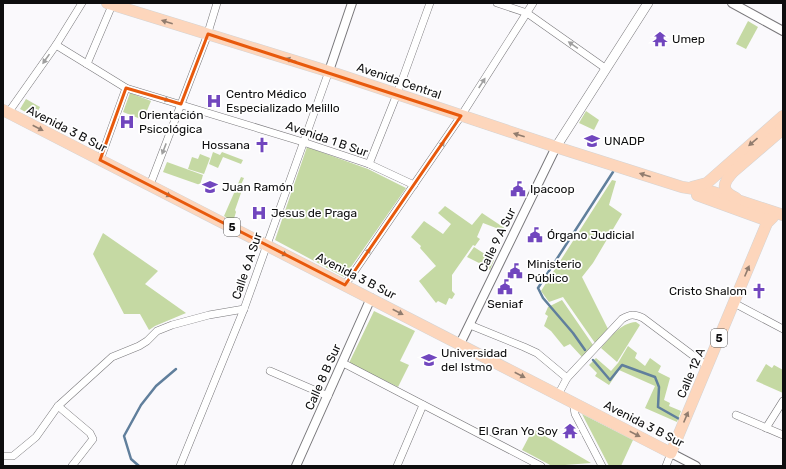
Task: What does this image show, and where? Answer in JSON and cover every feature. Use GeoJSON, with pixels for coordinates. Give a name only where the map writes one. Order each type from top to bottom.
{"type":"FeatureCollection","features":[{"type":"Feature","properties":{"kind":"main road"},"geometry":{"type":"LineString","coordinates":[[556,147],[605,68],[648,3]]}},
{"type":"Feature","properties":{"kind":"main road","name":"Avenida Central"},"geometry":{"type":"LineString","coordinates":[[111,4],[329,71],[461,116],[682,187]]}},
{"type":"Feature","properties":{"kind":"main road","name":"Avenida 3 B Sur"},"geometry":{"type":"LineString","coordinates":[[6,112],[671,453]]}},
{"type":"Feature","properties":{"kind":"main road"},"geometry":{"type":"LineString","coordinates":[[682,187],[703,185],[710,181],[716,174],[783,116]]}},
{"type":"Feature","properties":{"kind":"main road"},"geometry":{"type":"LineString","coordinates":[[776,219],[727,192],[725,185],[726,180],[733,172],[783,129]]}},
{"type":"Feature","properties":{"kind":"main road"},"geometry":{"type":"LineString","coordinates":[[716,174],[712,186],[713,192],[721,198],[776,219]]}},
{"type":"Feature","properties":{"kind":"main road"},"geometry":{"type":"LineString","coordinates":[[682,187],[713,192],[742,201]]}},
{"type":"Feature","properties":{"kind":"main road"},"geometry":{"type":"LineString","coordinates":[[682,187],[691,192],[763,219],[776,219]]}},
{"type":"Feature","properties":{"kind":"main road","name":"Calle 12 A"},"geometry":{"type":"LineString","coordinates":[[671,453],[734,303],[776,219]]}},
{"type":"Feature","properties":{"kind":"main road"},"geometry":{"type":"LineString","coordinates":[[657,446],[668,445],[677,440]]}},
{"type":"Feature","properties":{"kind":"street"},"geometry":{"type":"LineString","coordinates":[[6,112],[56,45],[82,3]]}},
{"type":"Feature","properties":{"kind":"street"},"geometry":{"type":"LineString","coordinates":[[150,185],[208,34],[217,3]]}},
{"type":"Feature","properties":{"kind":"street"},"geometry":{"type":"LineString","coordinates":[[329,71],[352,3]]}},
{"type":"Feature","properties":{"kind":"street"},"geometry":{"type":"LineString","coordinates":[[369,164],[397,94],[430,3]]}},
{"type":"Feature","properties":{"kind":"street"},"geometry":{"type":"LineString","coordinates":[[497,3],[527,13],[605,68]]}},
{"type":"Feature","properties":{"kind":"street"},"geometry":{"type":"LineString","coordinates":[[345,285],[461,116],[534,3]]}},
{"type":"Feature","properties":{"kind":"street"},"geometry":{"type":"LineString","coordinates":[[732,3],[783,31]]}},
{"type":"Feature","properties":{"kind":"street"},"geometry":{"type":"LineString","coordinates":[[87,64],[111,4]]}},
{"type":"Feature","properties":{"kind":"street","name":"Avenida 1 B Sur"},"geometry":{"type":"LineString","coordinates":[[56,45],[126,88],[303,142],[369,164],[414,185]]}},
{"type":"Feature","properties":{"kind":"street","name":"Calle 6 A Sur"},"geometry":{"type":"LineString","coordinates":[[180,466],[244,309],[329,71]]}},
{"type":"Feature","properties":{"kind":"street"},"geometry":{"type":"LineString","coordinates":[[100,160],[126,88]]}},
{"type":"Feature","properties":{"kind":"street","name":"Calle 9 A Sur"},"geometry":{"type":"LineString","coordinates":[[460,344],[556,147]]}},
{"type":"Feature","properties":{"kind":"street","name":"Calle 8 B Sur"},"geometry":{"type":"LineString","coordinates":[[296,466],[371,298]]}},
{"type":"Feature","properties":{"kind":"street"},"geometry":{"type":"LineString","coordinates":[[734,303],[783,329]]}},
{"type":"Feature","properties":{"kind":"street"},"geometry":{"type":"LineString","coordinates":[[3,456],[13,456],[36,437],[58,406],[112,357],[143,343],[157,331],[209,314],[244,309]]}},
{"type":"Feature","properties":{"kind":"street"},"geometry":{"type":"LineString","coordinates":[[558,395],[568,378],[622,319],[630,314],[636,314],[643,318],[707,366]]}},
{"type":"Feature","properties":{"kind":"street"},"geometry":{"type":"LineString","coordinates":[[470,325],[537,353],[568,378]]}},
{"type":"Feature","properties":{"kind":"street"},"geometry":{"type":"LineString","coordinates":[[343,363],[541,466]]}},
{"type":"Feature","properties":{"kind":"street"},"geometry":{"type":"LineString","coordinates":[[270,371],[328,396]]}},
{"type":"Feature","properties":{"kind":"street"},"geometry":{"type":"LineString","coordinates":[[766,428],[783,401]]}},
{"type":"Feature","properties":{"kind":"street"},"geometry":{"type":"LineString","coordinates":[[572,402],[575,414],[601,466]]}},
{"type":"Feature","properties":{"kind":"street"},"geometry":{"type":"LineString","coordinates":[[397,466],[423,405]]}},
{"type":"Feature","properties":{"kind":"street"},"geometry":{"type":"LineString","coordinates":[[58,406],[90,432],[93,439],[72,466]]}},
{"type":"Feature","properties":{"kind":"street"},"geometry":{"type":"LineString","coordinates":[[736,415],[783,435]]}},
{"type":"Feature","properties":{"kind":"street","name":"Calle 12 A"},"geometry":{"type":"LineString","coordinates":[[666,466],[671,453]]}},
{"type":"Feature","properties":{"kind":"street","name":"Avenida 3 B Sur"},"geometry":{"type":"LineString","coordinates":[[671,453],[696,466]]}},
{"type":"Feature","properties":{"kind":"highlighted area"},"geometry":{"type":"Polygon","coordinates":[[[208,34],[461,116],[345,285],[100,160],[126,88],[181,104],[208,34]]]}},
{"type":"Feature","properties":{"kind":"green space"},"geometry":{"type":"Polygon","coordinates":[[[748,21],[758,27],[746,49],[736,44],[748,21]]]}},
{"type":"Feature","properties":{"kind":"green space"},"geometry":{"type":"Polygon","coordinates":[[[130,93],[151,101],[143,120],[123,112],[130,93]]]}},
{"type":"Feature","properties":{"kind":"green space"},"geometry":{"type":"Polygon","coordinates":[[[26,99],[40,107],[35,117],[20,109],[26,99]]]}},
{"type":"Feature","properties":{"kind":"green space"},"geometry":{"type":"Polygon","coordinates":[[[586,111],[599,120],[594,130],[579,123],[586,111]]]}},
{"type":"Feature","properties":{"kind":"green space"},"geometry":{"type":"Polygon","coordinates":[[[307,147],[368,169],[406,188],[344,277],[275,240],[307,147]]]}},
{"type":"Feature","properties":{"kind":"green space"},"geometry":{"type":"Polygon","coordinates":[[[213,152],[220,155],[222,152],[243,160],[241,164],[223,157],[218,168],[209,164],[213,152]]]}},
{"type":"Feature","properties":{"kind":"green space"},"geometry":{"type":"Polygon","coordinates":[[[200,154],[210,158],[204,174],[188,169],[192,157],[198,159],[200,154]]]}},
{"type":"Feature","properties":{"kind":"green space"},"geometry":{"type":"Polygon","coordinates":[[[167,162],[203,175],[200,185],[163,172],[167,162]]]}},
{"type":"Feature","properties":{"kind":"green space"},"geometry":{"type":"Polygon","coordinates":[[[241,177],[244,178],[240,187],[242,190],[235,210],[236,212],[233,222],[224,216],[241,177]]]}},
{"type":"Feature","properties":{"kind":"green space"},"geometry":{"type":"Polygon","coordinates":[[[612,180],[616,181],[609,205],[622,214],[593,263],[582,277],[608,329],[595,343],[563,297],[549,302],[541,291],[612,180]]]}},
{"type":"Feature","properties":{"kind":"green space"},"geometry":{"type":"Polygon","coordinates":[[[445,206],[472,225],[482,213],[506,229],[504,231],[483,223],[477,237],[480,239],[475,246],[473,245],[452,275],[452,291],[455,294],[452,299],[449,298],[446,305],[438,301],[436,303],[419,281],[436,266],[420,248],[421,246],[411,237],[424,221],[443,234],[451,224],[438,213],[445,206]]]}},
{"type":"Feature","properties":{"kind":"green space"},"geometry":{"type":"Polygon","coordinates":[[[103,233],[158,271],[145,284],[186,313],[149,330],[140,314],[124,314],[93,254],[103,233]]]}},
{"type":"Feature","properties":{"kind":"green space"},"geometry":{"type":"Polygon","coordinates":[[[474,247],[494,260],[490,270],[467,257],[474,247]]]}},
{"type":"Feature","properties":{"kind":"green space"},"geometry":{"type":"Polygon","coordinates":[[[562,300],[593,345],[582,357],[570,344],[564,347],[551,331],[544,326],[548,316],[545,314],[548,307],[562,300]]]}},
{"type":"Feature","properties":{"kind":"green space"},"geometry":{"type":"Polygon","coordinates":[[[374,311],[415,331],[400,361],[409,365],[398,387],[349,363],[374,311]]]}},
{"type":"Feature","properties":{"kind":"green space"},"geometry":{"type":"Polygon","coordinates":[[[636,322],[640,325],[617,362],[601,348],[620,328],[636,322]]]}},
{"type":"Feature","properties":{"kind":"green space"},"geometry":{"type":"Polygon","coordinates":[[[628,346],[637,353],[635,358],[645,366],[650,358],[661,366],[658,372],[670,378],[664,400],[670,403],[669,406],[681,411],[677,422],[645,408],[655,386],[619,370],[609,385],[595,376],[597,373],[589,365],[596,358],[611,371],[618,363],[628,346]]]}},
{"type":"Feature","properties":{"kind":"green space"},"geometry":{"type":"Polygon","coordinates":[[[766,364],[772,368],[774,365],[783,370],[783,393],[756,381],[766,364]]]}},
{"type":"Feature","properties":{"kind":"green space"},"geometry":{"type":"Polygon","coordinates":[[[582,414],[633,440],[621,466],[609,466],[582,414]]]}},
{"type":"Feature","properties":{"kind":"green space"},"geometry":{"type":"Polygon","coordinates":[[[533,429],[591,463],[552,466],[522,450],[533,429]]]}},
{"type":"Feature","properties":{"kind":"waterway"},"geometry":{"type":"LineString","coordinates":[[585,350],[573,333],[543,298],[538,288],[613,172]]}},
{"type":"Feature","properties":{"kind":"waterway"},"geometry":{"type":"LineString","coordinates":[[593,360],[610,380],[622,365],[655,377],[659,387],[658,407],[681,420]]}},
{"type":"Feature","properties":{"kind":"waterway"},"geometry":{"type":"LineString","coordinates":[[139,466],[131,459],[124,436],[141,405],[156,386],[176,369]]}},
{"type":"Feature","properties":{"kind":"place","name":"Umep"},"geometry":{"type":"Point","coordinates":[660,39]}},
{"type":"Feature","properties":{"kind":"place","name":"Centro Médico Especializado Melillo"},"geometry":{"type":"Point","coordinates":[214,101]}},
{"type":"Feature","properties":{"kind":"place","name":"Orientación Psicológica"},"geometry":{"type":"Point","coordinates":[127,122]}},
{"type":"Feature","properties":{"kind":"place","name":"UNADP"},"geometry":{"type":"Point","coordinates":[592,141]}},
{"type":"Feature","properties":{"kind":"place","name":"Hossana"},"geometry":{"type":"Point","coordinates":[262,145]}},
{"type":"Feature","properties":{"kind":"place","name":"Juan Ramón"},"geometry":{"type":"Point","coordinates":[210,187]}},
{"type":"Feature","properties":{"kind":"place","name":"Ipacoop"},"geometry":{"type":"Point","coordinates":[518,189]}},
{"type":"Feature","properties":{"kind":"place","name":"Jesus de Praga"},"geometry":{"type":"Point","coordinates":[259,213]}},
{"type":"Feature","properties":{"kind":"place","name":"Órgano Judicial"},"geometry":{"type":"Point","coordinates":[535,235]}},
{"type":"Feature","properties":{"kind":"place","name":"Ministerio Público"},"geometry":{"type":"Point","coordinates":[515,271]}},
{"type":"Feature","properties":{"kind":"place","name":"Seniaf"},"geometry":{"type":"Point","coordinates":[505,287]}},
{"type":"Feature","properties":{"kind":"place","name":"Cristo Shalom"},"geometry":{"type":"Point","coordinates":[759,291]}},
{"type":"Feature","properties":{"kind":"place","name":"Universidad del Istmo"},"geometry":{"type":"Point","coordinates":[429,360]}},
{"type":"Feature","properties":{"kind":"place","name":"El Gran Yo Soy"},"geometry":{"type":"Point","coordinates":[570,431]}}]}
